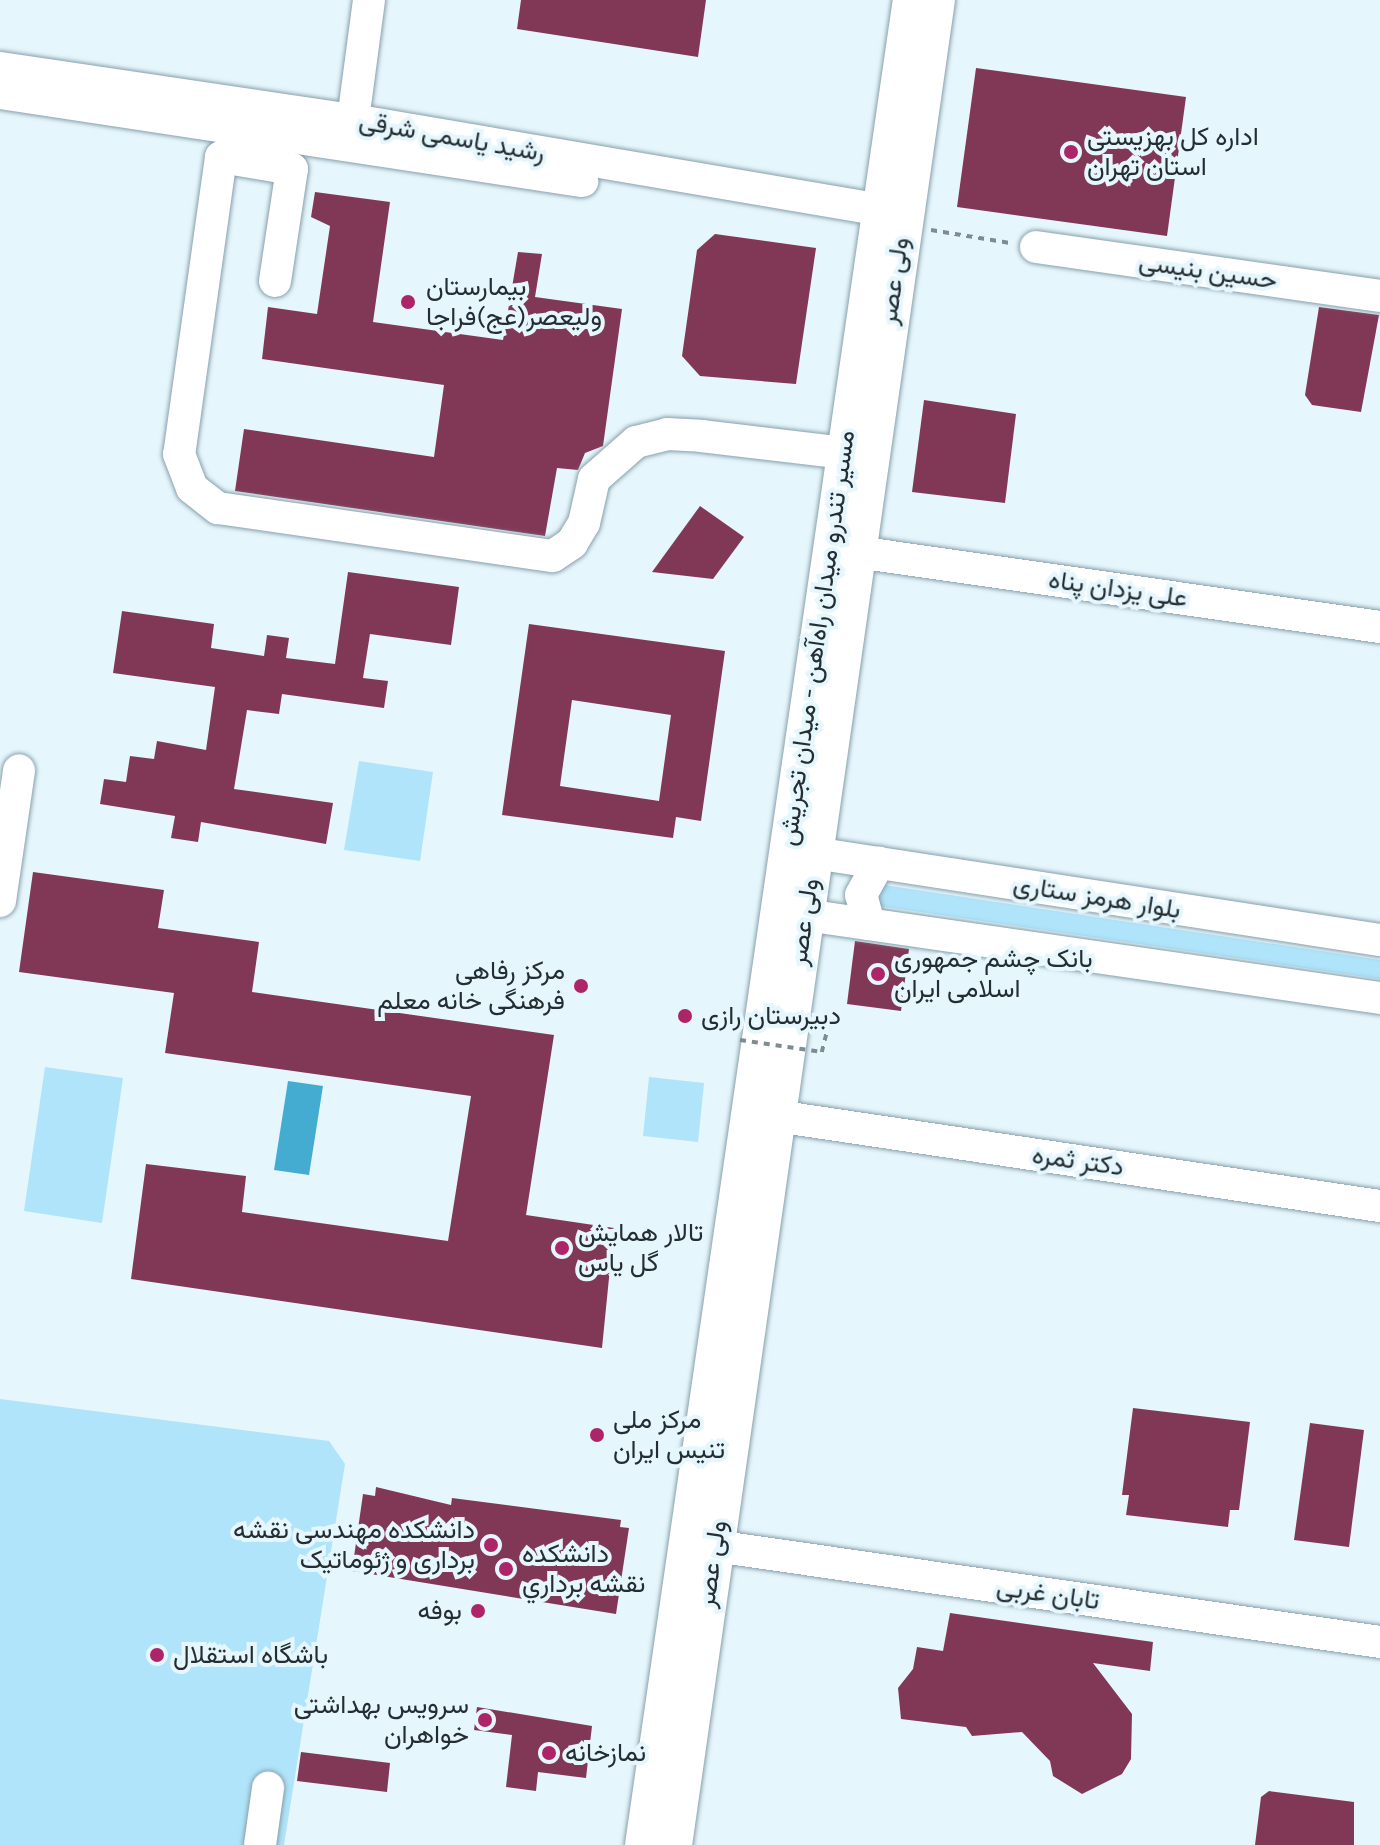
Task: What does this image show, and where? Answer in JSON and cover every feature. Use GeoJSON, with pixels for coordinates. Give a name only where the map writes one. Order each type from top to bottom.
{"type":"FeatureCollection","features":[{"type":"Feature","properties":{"kind":"main road","name":"ولی عصر"},"geometry":{"type":"LineString","coordinates":[[672,1845],[857,552],[857,454],[891,211],[935,0]]}},
{"type":"Feature","properties":{"kind":"street"},"geometry":{"type":"LineString","coordinates":[[353,120],[369,0]]}},
{"type":"Feature","properties":{"kind":"street"},"geometry":{"type":"LineString","coordinates":[[891,211],[909,0]]}},
{"type":"Feature","properties":{"kind":"street","name":"رشید یاسمی شرقی"},"geometry":{"type":"LineString","coordinates":[[0,68],[353,120],[891,211]]}},
{"type":"Feature","properties":{"kind":"street"},"geometry":{"type":"LineString","coordinates":[[0,93],[819,216]]}},
{"type":"Feature","properties":{"kind":"street"},"geometry":{"type":"LineString","coordinates":[[275,281],[292,169],[221,157],[179,454],[192,488],[218,508],[553,556],[572,543],[584,523],[594,479],[636,442],[667,434],[857,454]]}},
{"type":"Feature","properties":{"kind":"street","name":"حسین بنیسی"},"geometry":{"type":"LineString","coordinates":[[1036,247],[1380,296]]}},
{"type":"Feature","properties":{"kind":"street","name":"مسیر تندرو میدان راه‌آهن - میدان تجریش"},"geometry":{"type":"LineString","coordinates":[[641,1845],[857,454]]}},
{"type":"Feature","properties":{"kind":"street","name":"علی یزدان پناه"},"geometry":{"type":"LineString","coordinates":[[857,552],[1380,627]]}},
{"type":"Feature","properties":{"kind":"street"},"geometry":{"type":"LineString","coordinates":[[0,901],[19,770]]}},
{"type":"Feature","properties":{"kind":"street","name":"بلوار هرمز ستاری"},"geometry":{"type":"LineString","coordinates":[[814,853],[1380,940]]}},
{"type":"Feature","properties":{"kind":"street"},"geometry":{"type":"LineString","coordinates":[[869,924],[861,895],[879,863]]}},
{"type":"Feature","properties":{"kind":"street"},"geometry":{"type":"LineString","coordinates":[[805,915],[1380,998]]}},
{"type":"Feature","properties":{"kind":"street","name":"دکتر ثمره"},"geometry":{"type":"LineString","coordinates":[[776,1116],[1380,1206]]}},
{"type":"Feature","properties":{"kind":"street","name":"تابان غربی"},"geometry":{"type":"LineString","coordinates":[[715,1546],[1380,1642]]}},
{"type":"Feature","properties":{"kind":"street"},"geometry":{"type":"LineString","coordinates":[[260,1845],[268,1788]]}},
{"type":"Feature","properties":{"kind":"path"},"geometry":{"type":"LineString","coordinates":[[891,211],[929,230],[1036,247]]}},
{"type":"Feature","properties":{"kind":"path"},"geometry":{"type":"LineString","coordinates":[[740,1040],[822,1052],[829,1023]]}},
{"type":"Feature","properties":{"kind":"shaded area"},"geometry":{"type":"Polygon","coordinates":[[[359,761],[433,772],[420,861],[344,850],[359,761]]]}},
{"type":"Feature","properties":{"kind":"shaded area"},"geometry":{"type":"Polygon","coordinates":[[[884,885],[1380,960],[1380,979],[879,906],[873,890],[884,885]]]}},
{"type":"Feature","properties":{"kind":"shaded area"},"geometry":{"type":"Polygon","coordinates":[[[45,1067],[123,1078],[102,1223],[24,1211],[45,1067]]]}},
{"type":"Feature","properties":{"kind":"shaded area"},"geometry":{"type":"Polygon","coordinates":[[[649,1077],[704,1083],[698,1142],[643,1136],[649,1077]]]}},
{"type":"Feature","properties":{"kind":"shaded area"},"geometry":{"type":"Polygon","coordinates":[[[288,1081],[323,1086],[309,1175],[274,1170],[288,1081]]]}},
{"type":"Feature","properties":{"kind":"shaded area","name":"باشگاه استقلال"},"geometry":{"type":"Polygon","coordinates":[[[0,1399],[329,1441],[345,1464],[284,1845],[0,1845],[0,1399]]]}},
{"type":"Feature","properties":{"kind":"building"},"geometry":{"type":"Polygon","coordinates":[[[521,0],[706,0],[698,57],[517,29],[521,0]]]}},
{"type":"Feature","properties":{"kind":"building","name":"اداره کل بهزیستی استان تهران"},"geometry":{"type":"Polygon","coordinates":[[[976,68],[1186,97],[1167,236],[957,207],[976,68]]]}},
{"type":"Feature","properties":{"kind":"building"},"geometry":{"type":"Polygon","coordinates":[[[315,192],[390,202],[373,322],[503,340],[518,252],[542,254],[535,297],[622,309],[603,446],[585,453],[578,470],[557,468],[545,536],[235,491],[244,429],[434,457],[444,385],[262,359],[268,307],[317,314],[330,226],[311,217],[315,192]]]}},
{"type":"Feature","properties":{"kind":"building"},"geometry":{"type":"Polygon","coordinates":[[[715,234],[816,248],[796,384],[700,376],[682,356],[697,250],[715,234]]]}},
{"type":"Feature","properties":{"kind":"building"},"geometry":{"type":"Polygon","coordinates":[[[1319,307],[1379,315],[1361,412],[1312,405],[1305,395],[1319,307]]]}},
{"type":"Feature","properties":{"kind":"building"},"geometry":{"type":"Polygon","coordinates":[[[924,400],[1016,414],[1005,503],[912,492],[924,400]]]}},
{"type":"Feature","properties":{"kind":"building"},"geometry":{"type":"Polygon","coordinates":[[[700,506],[744,537],[713,579],[652,572],[700,506]]]}},
{"type":"Feature","properties":{"kind":"building"},"geometry":{"type":"Polygon","coordinates":[[[348,572],[459,587],[451,645],[370,634],[363,678],[388,681],[384,708],[282,694],[279,714],[247,710],[234,789],[333,803],[326,844],[201,822],[198,842],[171,838],[175,816],[100,804],[104,779],[126,782],[130,756],[154,759],[157,741],[206,750],[215,687],[113,673],[122,611],[214,624],[211,648],[264,656],[267,635],[289,638],[286,658],[335,664],[348,572]]]}},
{"type":"Feature","properties":{"kind":"building"},"geometry":{"type":"Polygon","coordinates":[[[529,624],[725,651],[701,821],[676,817],[673,838],[502,815],[529,624]],[[572,700],[560,786],[659,801],[671,715],[572,700]]]}},
{"type":"Feature","properties":{"kind":"building"},"geometry":{"type":"Polygon","coordinates":[[[33,872],[164,890],[158,928],[259,942],[252,992],[554,1035],[526,1215],[614,1228],[602,1348],[131,1279],[146,1164],[246,1176],[242,1212],[448,1241],[471,1096],[165,1053],[174,993],[19,972],[33,872]]]}},
{"type":"Feature","properties":{"kind":"building","name":"بانک چشم جمهوری اسلامی ایران"},"geometry":{"type":"Polygon","coordinates":[[[855,941],[909,949],[901,1011],[847,1004],[855,941]]]}},
{"type":"Feature","properties":{"kind":"building"},"geometry":{"type":"Polygon","coordinates":[[[1133,1408],[1250,1422],[1239,1510],[1230,1510],[1228,1527],[1126,1515],[1129,1495],[1122,1495],[1133,1408]]]}},
{"type":"Feature","properties":{"kind":"building"},"geometry":{"type":"Polygon","coordinates":[[[1310,1423],[1364,1430],[1349,1547],[1294,1540],[1310,1423]]]}},
{"type":"Feature","properties":{"kind":"building","name":"دانشکده مهندسی نقشه برداری و ژئوماتیک"},"geometry":{"type":"Polygon","coordinates":[[[376,1487],[451,1505],[452,1498],[621,1520],[620,1527],[629,1528],[616,1614],[352,1571],[363,1494],[375,1496],[376,1487]]]}},
{"type":"Feature","properties":{"kind":"building"},"geometry":{"type":"Polygon","coordinates":[[[950,1613],[1153,1642],[1150,1671],[1093,1663],[1132,1714],[1131,1759],[1122,1774],[1082,1794],[1053,1776],[1050,1761],[1022,1732],[972,1736],[966,1727],[901,1719],[898,1688],[913,1669],[917,1647],[943,1651],[950,1613]]]}},
{"type":"Feature","properties":{"kind":"building","name":"نمازخانه"},"geometry":{"type":"Polygon","coordinates":[[[477,1707],[592,1726],[586,1778],[538,1772],[536,1791],[506,1787],[512,1735],[474,1730],[477,1707]]]}},
{"type":"Feature","properties":{"kind":"building"},"geometry":{"type":"Polygon","coordinates":[[[301,1752],[390,1763],[387,1792],[297,1781],[301,1752]]]}},
{"type":"Feature","properties":{"kind":"building"},"geometry":{"type":"Polygon","coordinates":[[[1269,1791],[1354,1802],[1354,1845],[1255,1845],[1261,1797],[1269,1791]]]}},
{"type":"Feature","properties":{"kind":"place","name":"اداره کل بهزیستی استان تهران"},"geometry":{"type":"Point","coordinates":[1071,152]}},
{"type":"Feature","properties":{"kind":"place","name":"بیمارستان ولیعصر(عج)فراجا"},"geometry":{"type":"Point","coordinates":[408,302]}},
{"type":"Feature","properties":{"kind":"place","name":"بانک چشم جمهوری اسلامی ایران"},"geometry":{"type":"Point","coordinates":[878,974]}},
{"type":"Feature","properties":{"kind":"place","name":"مرکز رفاهی فرهنگی خانه معلم"},"geometry":{"type":"Point","coordinates":[581,986]}},
{"type":"Feature","properties":{"kind":"place","name":"دبیرستان رازی"},"geometry":{"type":"Point","coordinates":[685,1016]}},
{"type":"Feature","properties":{"kind":"place","name":"تالار همایش گل یاس"},"geometry":{"type":"Point","coordinates":[562,1248]}},
{"type":"Feature","properties":{"kind":"place","name":"مرکز ملی تنیس ایران"},"geometry":{"type":"Point","coordinates":[597,1435]}},
{"type":"Feature","properties":{"kind":"place","name":"دانشکده مهندسی نقشه برداری و ژئوماتیک"},"geometry":{"type":"Point","coordinates":[491,1545]}},
{"type":"Feature","properties":{"kind":"place","name":"دانشكده نقشه برداري"},"geometry":{"type":"Point","coordinates":[506,1569]}},
{"type":"Feature","properties":{"kind":"place","name":"بوفه"},"geometry":{"type":"Point","coordinates":[478,1611]}},
{"type":"Feature","properties":{"kind":"place","name":"باشگاه استقلال"},"geometry":{"type":"Point","coordinates":[157,1655]}},
{"type":"Feature","properties":{"kind":"place","name":"سرویس بهداشتی خواهران"},"geometry":{"type":"Point","coordinates":[485,1720]}},
{"type":"Feature","properties":{"kind":"place","name":"نمازخانه"},"geometry":{"type":"Point","coordinates":[549,1753]}}]}
